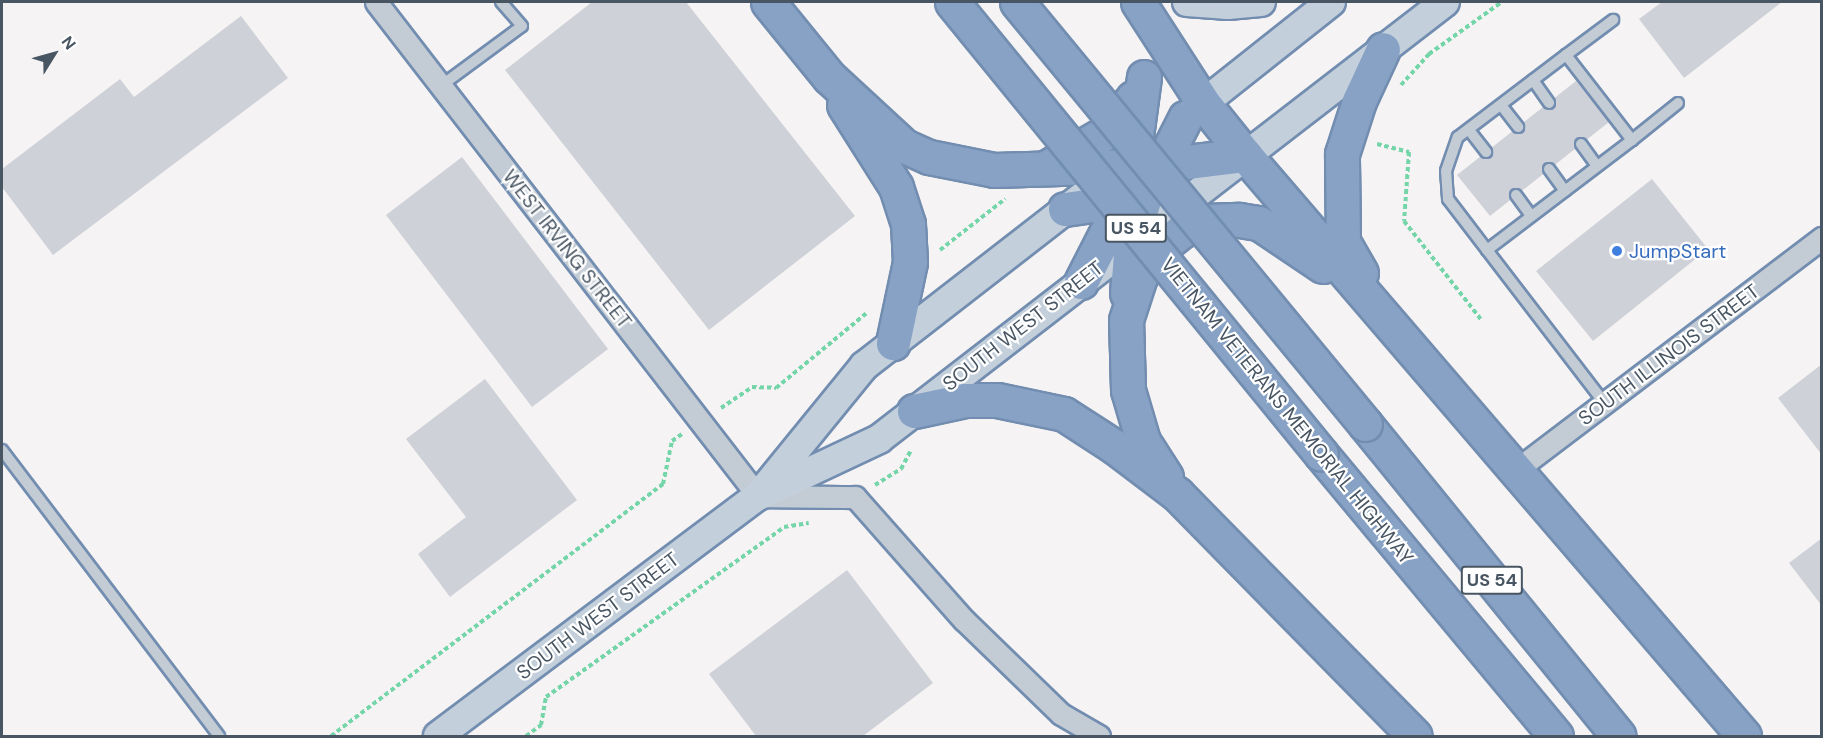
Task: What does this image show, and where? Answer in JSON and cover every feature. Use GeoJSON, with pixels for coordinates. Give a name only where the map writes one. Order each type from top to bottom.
{"type":"FeatureCollection","features":[{"type":"Feature","properties":{"kind":"highway"},"geometry":{"type":"LineString","coordinates":[[768,2],[829,77],[896,187],[908,224],[910,250],[893,343]]}},
{"type":"Feature","properties":{"kind":"highway","name":"VIETNAM VETERANS MEMORIAL HIGHWAY"},"geometry":{"type":"LineString","coordinates":[[952,2],[1321,454],[1556,736]]}},
{"type":"Feature","properties":{"kind":"highway","name":"US 54"},"geometry":{"type":"LineString","coordinates":[[1017,2],[1619,736]]}},
{"type":"Feature","properties":{"kind":"highway"},"geometry":{"type":"LineString","coordinates":[[1129,2],[1146,44],[1126,320],[1128,390],[1143,441],[1177,494]]}},
{"type":"Feature","properties":{"kind":"highway"},"geometry":{"type":"LineString","coordinates":[[1138,2],[1194,110],[1245,155],[1744,736]]}},
{"type":"Feature","properties":{"kind":"highway"},"geometry":{"type":"LineString","coordinates":[[1383,49],[1345,137],[1340,176],[1343,242],[1350,257],[1437,379]]}},
{"type":"Feature","properties":{"kind":"highway"},"geometry":{"type":"LineString","coordinates":[[829,77],[904,146],[921,153],[994,170],[1138,164],[1245,155]]}},
{"type":"Feature","properties":{"kind":"highway"},"geometry":{"type":"LineString","coordinates":[[1045,169],[1107,132],[1130,105],[1144,77]]}},
{"type":"Feature","properties":{"kind":"highway"},"geometry":{"type":"LineString","coordinates":[[1138,164],[1194,110]]}},
{"type":"Feature","properties":{"kind":"highway"},"geometry":{"type":"LineString","coordinates":[[1065,209],[1134,199],[1184,202],[1259,223],[1292,242],[1374,306]]}},
{"type":"Feature","properties":{"kind":"highway"},"geometry":{"type":"LineString","coordinates":[[1081,282],[1134,199]]}},
{"type":"Feature","properties":{"kind":"highway"},"geometry":{"type":"LineString","coordinates":[[1126,320],[1140,277],[1153,254],[1166,242],[1205,221],[1259,223]]}},
{"type":"Feature","properties":{"kind":"highway"},"geometry":{"type":"LineString","coordinates":[[914,411],[965,400],[997,400],[1064,414],[1177,494],[1415,736]]}},
{"type":"Feature","properties":{"kind":"main road"},"geometry":{"type":"LineString","coordinates":[[1187,2],[1228,6],[1261,2]]}},
{"type":"Feature","properties":{"kind":"main road"},"geometry":{"type":"LineString","coordinates":[[1194,110],[1331,2]]}},
{"type":"Feature","properties":{"kind":"main road","name":"SOUTH WEST STREET"},"geometry":{"type":"LineString","coordinates":[[438,736],[758,496],[879,439],[1131,241],[1446,2]]}},
{"type":"Feature","properties":{"kind":"main road","name":"SOUTH WEST STREET"},"geometry":{"type":"LineString","coordinates":[[758,496],[864,366],[1065,209],[1138,164]]}},
{"type":"Feature","properties":{"kind":"street","name":"WEST IRVING STREET"},"geometry":{"type":"LineString","coordinates":[[376,2],[758,496]]}},
{"type":"Feature","properties":{"kind":"street","name":"SOUTH ILLINOIS STREET"},"geometry":{"type":"LineString","coordinates":[[1516,470],[1821,238]]}},
{"type":"Feature","properties":{"kind":"street"},"geometry":{"type":"LineString","coordinates":[[758,496],[855,497],[963,620],[1061,714],[1099,736]]}},
{"type":"Feature","properties":{"kind":"lane"},"geometry":{"type":"LineString","coordinates":[[442,85],[522,26],[501,2]]}},
{"type":"Feature","properties":{"kind":"lane"},"geometry":{"type":"LineString","coordinates":[[1605,404],[1448,199],[1446,171],[1458,137],[1613,20]]}},
{"type":"Feature","properties":{"kind":"lane"},"geometry":{"type":"LineString","coordinates":[[1566,55],[1632,140]]}},
{"type":"Feature","properties":{"kind":"lane"},"geometry":{"type":"LineString","coordinates":[[1533,80],[1549,102]]}},
{"type":"Feature","properties":{"kind":"lane"},"geometry":{"type":"LineString","coordinates":[[1487,250],[1678,103]]}},
{"type":"Feature","properties":{"kind":"lane"},"geometry":{"type":"LineString","coordinates":[[1501,105],[1518,128]]}},
{"type":"Feature","properties":{"kind":"lane"},"geometry":{"type":"LineString","coordinates":[[1468,130],[1486,152]]}},
{"type":"Feature","properties":{"kind":"lane"},"geometry":{"type":"LineString","coordinates":[[1581,144],[1597,166]]}},
{"type":"Feature","properties":{"kind":"lane"},"geometry":{"type":"LineString","coordinates":[[1549,169],[1564,191]]}},
{"type":"Feature","properties":{"kind":"lane"},"geometry":{"type":"LineString","coordinates":[[1516,195],[1532,216]]}},
{"type":"Feature","properties":{"kind":"lane"},"geometry":{"type":"LineString","coordinates":[[2,450],[219,736]]}},
{"type":"Feature","properties":{"kind":"path"},"geometry":{"type":"LineString","coordinates":[[1398,88],[1429,54],[1502,2]]}},
{"type":"Feature","properties":{"kind":"path"},"geometry":{"type":"LineString","coordinates":[[1379,135],[1377,145],[1409,152],[1404,221],[1482,321]]}},
{"type":"Feature","properties":{"kind":"path"},"geometry":{"type":"LineString","coordinates":[[910,250],[936,252],[1010,196]]}},
{"type":"Feature","properties":{"kind":"path"},"geometry":{"type":"LineString","coordinates":[[331,736],[663,484],[672,441],[752,387],[776,388],[872,309]]}},
{"type":"Feature","properties":{"kind":"building"},"geometry":{"type":"Polygon","coordinates":[[[592,2],[686,2],[855,216],[709,330],[505,70],[592,2]]]}},
{"type":"Feature","properties":{"kind":"building"},"geometry":{"type":"Polygon","coordinates":[[[1662,2],[1782,2],[1684,78],[1639,19],[1662,2]]]}},
{"type":"Feature","properties":{"kind":"building"},"geometry":{"type":"Polygon","coordinates":[[[241,16],[288,78],[53,255],[2,187],[2,169],[120,79],[134,97],[241,16]]]}},
{"type":"Feature","properties":{"kind":"building"},"geometry":{"type":"Polygon","coordinates":[[[1576,81],[1609,122],[1490,216],[1457,175],[1576,81]]]}},
{"type":"Feature","properties":{"kind":"building"},"geometry":{"type":"Polygon","coordinates":[[[462,157],[608,349],[532,407],[386,215],[462,157]]]}},
{"type":"Feature","properties":{"kind":"building"},"geometry":{"type":"Polygon","coordinates":[[[1652,179],[1708,249],[1593,341],[1536,271],[1652,179]]]}},
{"type":"Feature","properties":{"kind":"building"},"geometry":{"type":"Polygon","coordinates":[[[1822,364],[1822,455],[1778,398],[1822,364]]]}},
{"type":"Feature","properties":{"kind":"building"},"geometry":{"type":"Polygon","coordinates":[[[485,379],[577,500],[450,597],[418,554],[466,517],[406,439],[485,379]]]}},
{"type":"Feature","properties":{"kind":"building"},"geometry":{"type":"Polygon","coordinates":[[[1822,538],[1822,606],[1789,563],[1822,538]]]}},
{"type":"Feature","properties":{"kind":"building"},"geometry":{"type":"Polygon","coordinates":[[[847,570],[933,683],[863,736],[756,736],[709,674],[847,570]]]}},
{"type":"Feature","properties":{"kind":"place","name":"JumpStart"},"geometry":{"type":"Point","coordinates":[1617,251]}}]}
